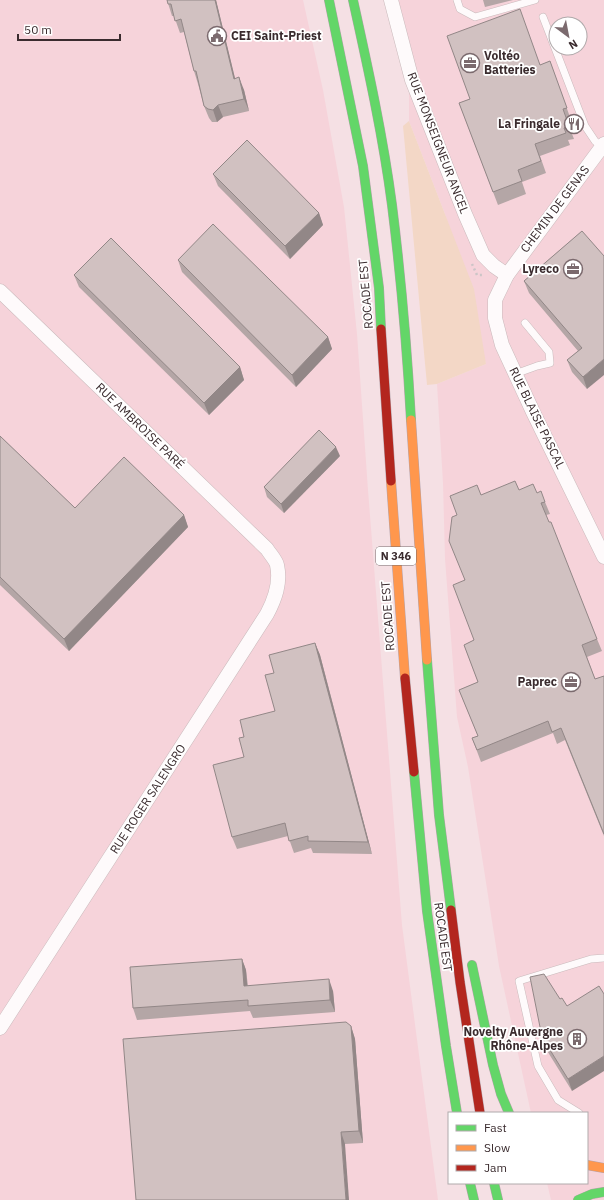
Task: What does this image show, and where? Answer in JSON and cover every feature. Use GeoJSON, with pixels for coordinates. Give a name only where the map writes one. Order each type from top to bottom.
{"type":"FeatureCollection","features":[{"type":"Feature","properties":{"kind":"highway","name":"ROCADE EST"},"geometry":{"type":"LineString","coordinates":[[329,0],[363,166],[379,288],[404,672],[427,911],[457,1112]]}},
{"type":"Feature","properties":{"kind":"highway","name":"ROCADE EST"},"geometry":{"type":"LineString","coordinates":[[353,0],[374,97],[392,204],[404,309],[428,679],[440,815],[460,982],[480,1112]]}},
{"type":"Feature","properties":{"kind":"highway"},"geometry":{"type":"LineString","coordinates":[[440,815],[449,827]]}},
{"type":"Feature","properties":{"kind":"highway"},"geometry":{"type":"LineString","coordinates":[[471,955],[475,986],[492,1061],[504,1103],[508,1112]]}},
{"type":"Feature","properties":{"kind":"highway"},"geometry":{"type":"LineString","coordinates":[[588,1165],[604,1168]]}},
{"type":"Feature","properties":{"kind":"highway"},"geometry":{"type":"LineString","coordinates":[[470,1184],[474,1200]]}},
{"type":"Feature","properties":{"kind":"highway"},"geometry":{"type":"LineString","coordinates":[[494,1184],[498,1200]]}},
{"type":"Feature","properties":{"kind":"highway"},"geometry":{"type":"LineString","coordinates":[[578,1200],[592,1194],[604,1192]]}},
{"type":"Feature","properties":{"kind":"street","name":"RUE MONSEIGNEUR ANCEL"},"geometry":{"type":"LineString","coordinates":[[391,0],[412,80],[465,214],[483,255],[506,275]]}},
{"type":"Feature","properties":{"kind":"street","name":"CHEMIN DE GENAS"},"geometry":{"type":"LineString","coordinates":[[506,275],[603,145]]}},
{"type":"Feature","properties":{"kind":"street","name":"RUE BLAISE PASCAL"},"geometry":{"type":"LineString","coordinates":[[506,275],[495,300],[495,318],[502,345],[604,557]]}},
{"type":"Feature","properties":{"kind":"street","name":"RUE AMBROISE PARÉ"},"geometry":{"type":"LineString","coordinates":[[0,291],[267,549],[277,564]]}},
{"type":"Feature","properties":{"kind":"street","name":"RUE ROGER SALENGRO"},"geometry":{"type":"LineString","coordinates":[[0,1028],[267,614],[275,599],[278,579],[277,564]]}},
{"type":"Feature","properties":{"kind":"lane"},"geometry":{"type":"LineString","coordinates":[[457,0],[460,9],[475,17],[535,0]]}},
{"type":"Feature","properties":{"kind":"lane"},"geometry":{"type":"LineString","coordinates":[[543,17],[585,126],[595,141],[603,145]]}},
{"type":"Feature","properties":{"kind":"lane"},"geometry":{"type":"LineString","coordinates":[[515,374],[550,363],[549,352],[525,323]]}},
{"type":"Feature","properties":{"kind":"lane"},"geometry":{"type":"LineString","coordinates":[[577,1112],[558,1100],[538,1066],[519,981],[591,959],[604,958]]}},
{"type":"Feature","properties":{"kind":"shaded area"},"geometry":{"type":"Polygon","coordinates":[[[0,0],[303,0],[323,90],[344,207],[357,334],[402,925],[438,1200],[0,1200],[0,0]]]}},
{"type":"Feature","properties":{"kind":"shaded area"},"geometry":{"type":"Polygon","coordinates":[[[396,0],[604,0],[604,1200],[551,1200],[547,1184],[588,1184],[588,1112],[531,1112],[499,966],[468,767],[457,717],[445,559],[443,483],[437,384],[486,364],[445,214],[409,121],[409,51],[396,0]]]}},
{"type":"Feature","properties":{"kind":"shaded area"},"geometry":{"type":"Polygon","coordinates":[[[409,121],[474,289],[486,364],[437,384],[427,385],[403,126],[409,121]]]}},
{"type":"Feature","properties":{"kind":"building"},"geometry":{"type":"Polygon","coordinates":[[[167,0],[215,0],[234,79],[239,77],[244,99],[218,105],[213,110],[204,106],[196,71],[194,71],[181,19],[175,21],[171,4],[168,4],[167,0]]]}},
{"type":"Feature","properties":{"kind":"building"},"geometry":{"type":"Polygon","coordinates":[[[520,9],[540,65],[550,61],[567,108],[563,109],[569,126],[564,128],[566,133],[535,144],[541,161],[518,170],[522,181],[493,192],[459,103],[470,99],[447,36],[520,9]]]}},
{"type":"Feature","properties":{"kind":"building"},"geometry":{"type":"Polygon","coordinates":[[[247,140],[319,213],[285,246],[213,174],[247,140]]]}},
{"type":"Feature","properties":{"kind":"building"},"geometry":{"type":"Polygon","coordinates":[[[213,224],[328,337],[292,375],[178,260],[213,224]]]}},
{"type":"Feature","properties":{"kind":"building"},"geometry":{"type":"Polygon","coordinates":[[[582,231],[604,256],[604,359],[583,377],[567,360],[582,348],[524,281],[582,231]]]}},
{"type":"Feature","properties":{"kind":"building"},"geometry":{"type":"Polygon","coordinates":[[[111,238],[240,367],[204,403],[74,275],[111,238]]]}},
{"type":"Feature","properties":{"kind":"building"},"geometry":{"type":"Polygon","coordinates":[[[319,430],[336,447],[281,504],[264,487],[319,430]]]}},
{"type":"Feature","properties":{"kind":"building"},"geometry":{"type":"Polygon","coordinates":[[[0,436],[75,508],[124,457],[184,515],[64,639],[0,577],[0,436]]]}},
{"type":"Feature","properties":{"kind":"building"},"geometry":{"type":"Polygon","coordinates":[[[515,481],[519,490],[533,484],[537,493],[541,491],[545,502],[541,503],[549,522],[551,522],[597,639],[582,645],[595,679],[604,676],[604,834],[561,728],[552,732],[548,721],[477,750],[472,738],[478,736],[459,690],[478,682],[464,645],[474,640],[453,585],[465,580],[449,541],[452,517],[457,515],[450,496],[477,485],[481,495],[515,481]]]}},
{"type":"Feature","properties":{"kind":"building"},"geometry":{"type":"Polygon","coordinates":[[[315,643],[368,842],[308,841],[308,836],[289,841],[285,823],[232,837],[213,765],[244,757],[239,738],[244,737],[240,720],[275,711],[265,675],[274,673],[269,655],[315,643]]]}},
{"type":"Feature","properties":{"kind":"building"},"geometry":{"type":"Polygon","coordinates":[[[242,959],[244,986],[329,979],[330,1000],[248,1006],[248,1000],[133,1008],[130,967],[242,959]]]}},
{"type":"Feature","properties":{"kind":"building","name":"Novelty Auvergne Rhône-Alpes"},"geometry":{"type":"Polygon","coordinates":[[[544,974],[560,999],[562,998],[567,1006],[599,986],[604,994],[604,1056],[568,1079],[542,1037],[530,977],[544,974]]]}},
{"type":"Feature","properties":{"kind":"building"},"geometry":{"type":"Polygon","coordinates":[[[346,1022],[351,1026],[359,1131],[341,1132],[346,1200],[136,1200],[123,1039],[346,1022]]]}},
{"type":"Feature","properties":{"kind":"traffic: fast"},"geometry":{"type":"LineString","coordinates":[[329,0],[363,166],[379,288],[381,329]]}},
{"type":"Feature","properties":{"kind":"traffic: fast"},"geometry":{"type":"LineString","coordinates":[[353,0],[380,128],[392,205],[408,366],[411,420]]}},
{"type":"Feature","properties":{"kind":"traffic: fast"},"geometry":{"type":"LineString","coordinates":[[427,660],[439,815],[451,910]]}},
{"type":"Feature","properties":{"kind":"traffic: fast"},"geometry":{"type":"LineString","coordinates":[[414,772],[427,911],[457,1112]]}},
{"type":"Feature","properties":{"kind":"traffic: fast"},"geometry":{"type":"LineString","coordinates":[[472,965],[493,1065],[501,1094],[509,1112]]}},
{"type":"Feature","properties":{"kind":"traffic: fast"},"geometry":{"type":"LineString","coordinates":[[470,1184],[474,1200]]}},
{"type":"Feature","properties":{"kind":"traffic: fast"},"geometry":{"type":"LineString","coordinates":[[494,1184],[498,1200]]}},
{"type":"Feature","properties":{"kind":"traffic: fast"},"geometry":{"type":"LineString","coordinates":[[578,1200],[592,1194],[604,1192]]}},
{"type":"Feature","properties":{"kind":"traffic: slow"},"geometry":{"type":"LineString","coordinates":[[411,420],[427,660]]}},
{"type":"Feature","properties":{"kind":"traffic: slow"},"geometry":{"type":"LineString","coordinates":[[391,481],[405,678]]}},
{"type":"Feature","properties":{"kind":"traffic: slow"},"geometry":{"type":"LineString","coordinates":[[588,1165],[604,1168]]}},
{"type":"Feature","properties":{"kind":"traffic: jam"},"geometry":{"type":"LineString","coordinates":[[381,329],[391,481]]}},
{"type":"Feature","properties":{"kind":"traffic: jam"},"geometry":{"type":"LineString","coordinates":[[405,678],[414,772]]}},
{"type":"Feature","properties":{"kind":"traffic: jam"},"geometry":{"type":"LineString","coordinates":[[451,910],[460,982],[480,1112]]}},
{"type":"Feature","properties":{"kind":"place","name":"CEI Saint-Priest"},"geometry":{"type":"Point","coordinates":[217,36]}},
{"type":"Feature","properties":{"kind":"place","name":"Voltéo Batteries"},"geometry":{"type":"Point","coordinates":[470,63]}},
{"type":"Feature","properties":{"kind":"place","name":"La Fringale"},"geometry":{"type":"Point","coordinates":[574,124]}},
{"type":"Feature","properties":{"kind":"place","name":"Lyreco"},"geometry":{"type":"Point","coordinates":[573,269]}},
{"type":"Feature","properties":{"kind":"place","name":"Paprec"},"geometry":{"type":"Point","coordinates":[571,682]}},
{"type":"Feature","properties":{"kind":"place","name":"Novelty Auvergne Rhône-Alpes"},"geometry":{"type":"Point","coordinates":[577,1039]}}]}
